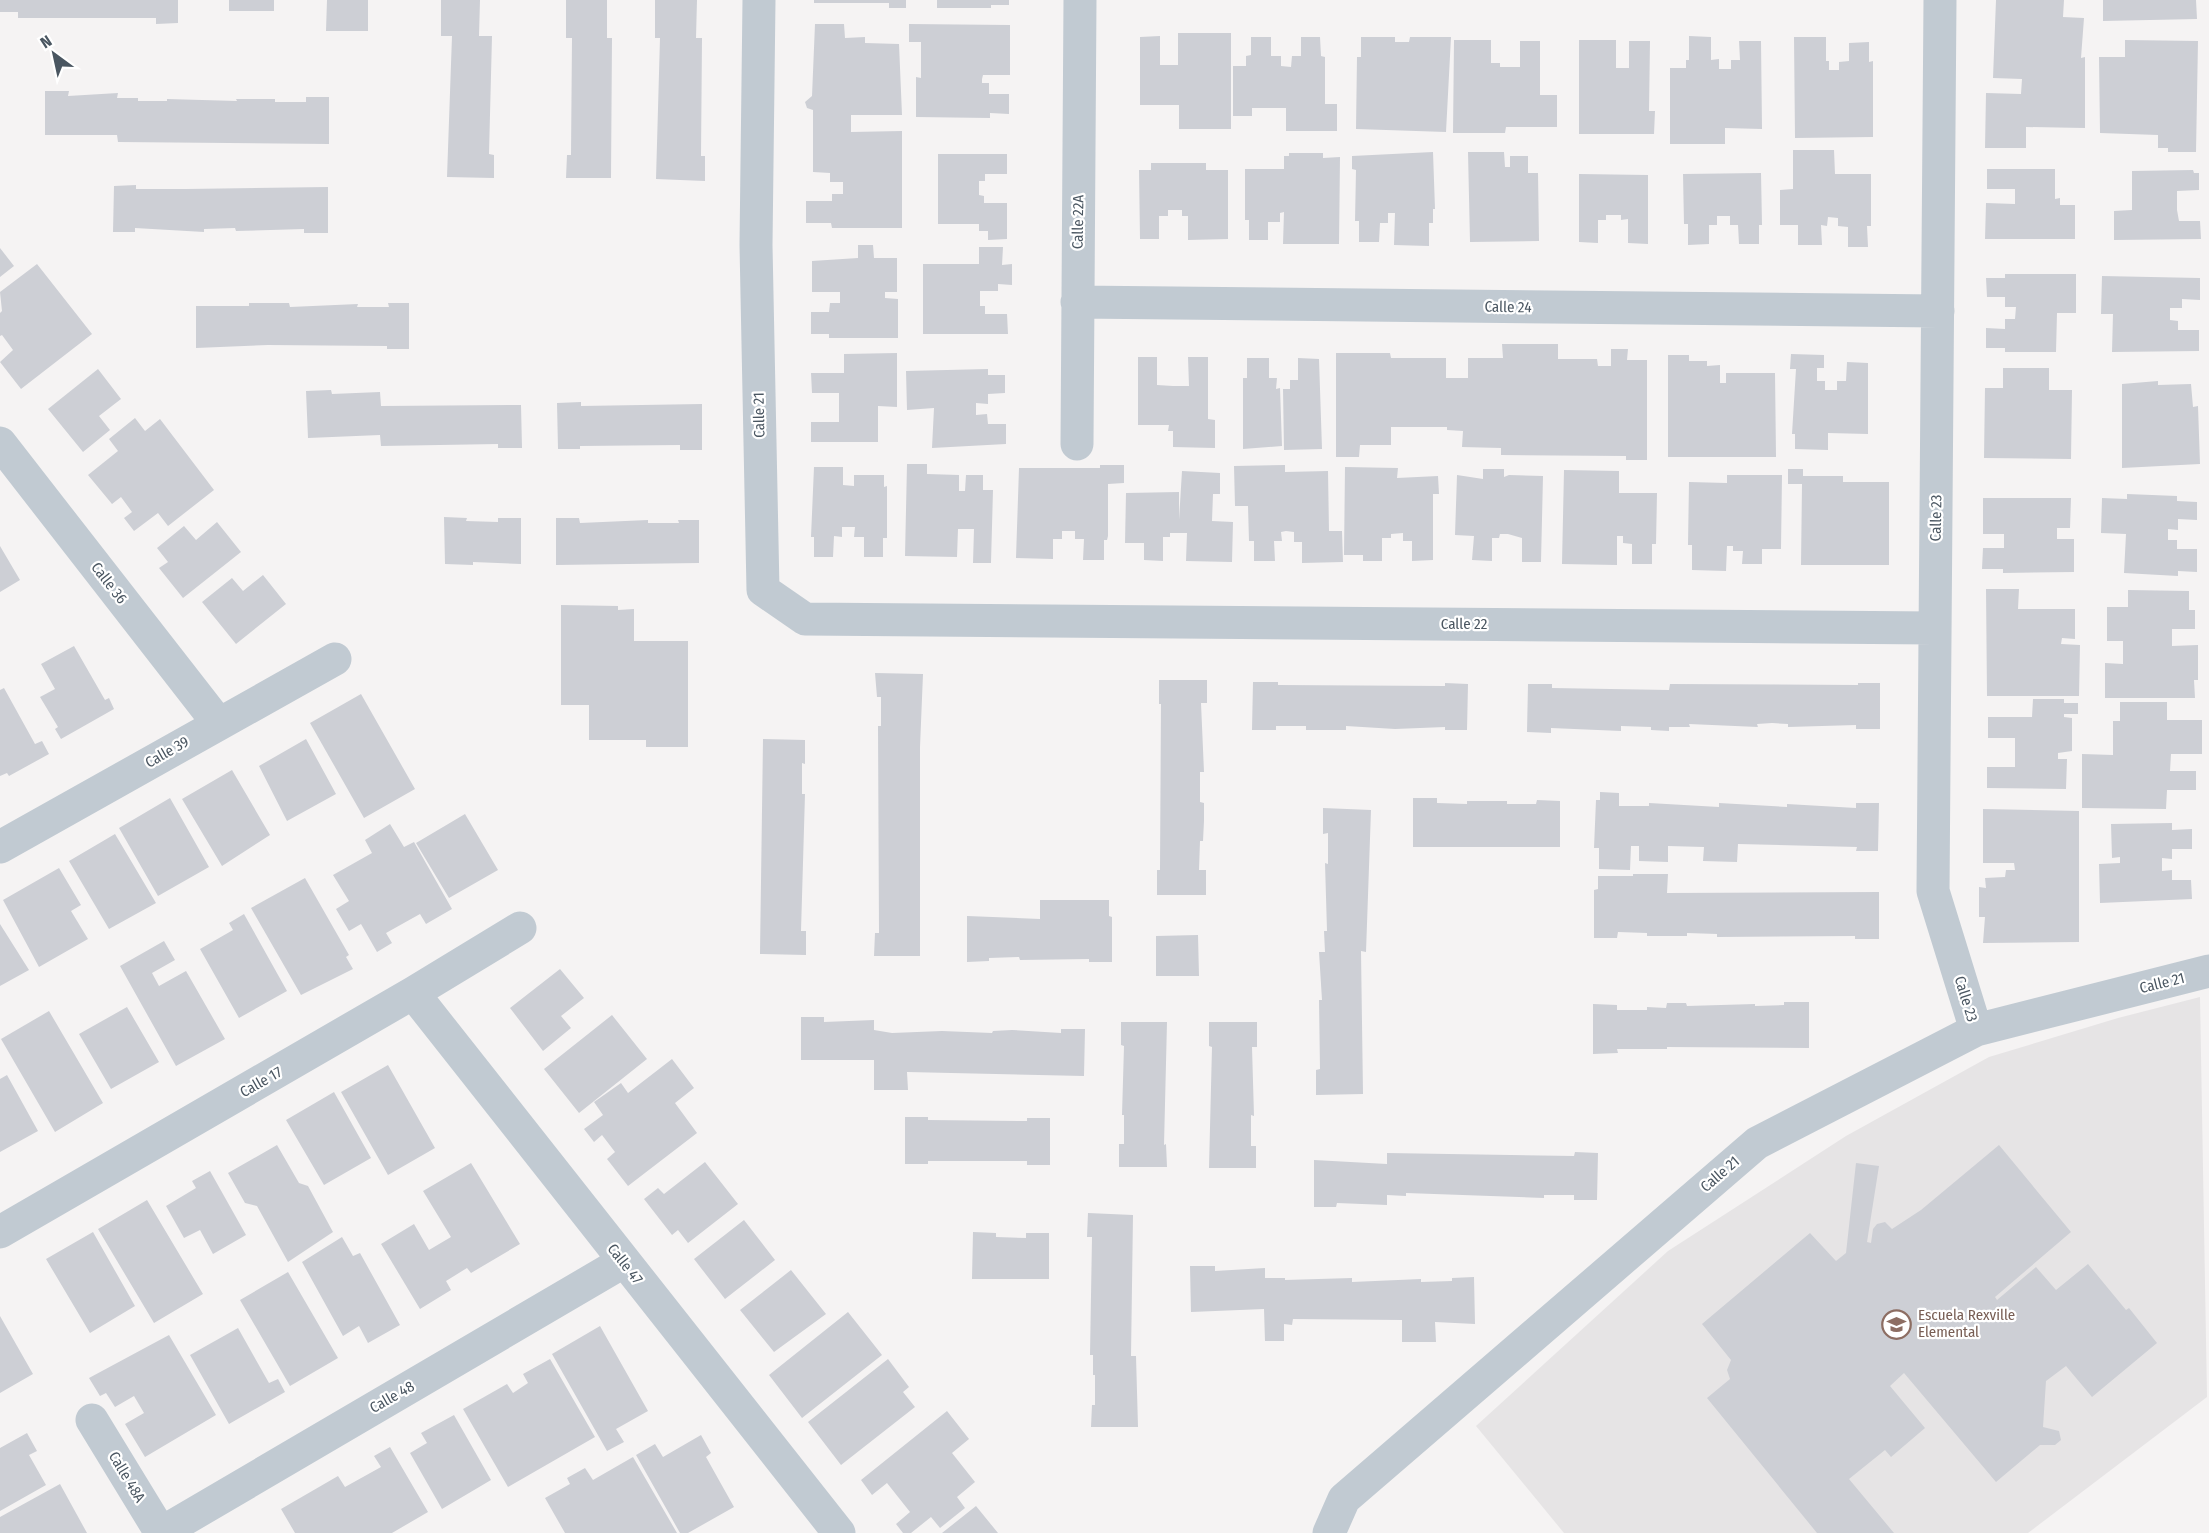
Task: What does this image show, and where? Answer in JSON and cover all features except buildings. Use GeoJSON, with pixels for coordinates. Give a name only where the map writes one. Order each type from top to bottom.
{"type":"FeatureCollection","features":[{"type":"Feature","properties":{"kind":"street","name":"Calle 21"},"geometry":{"type":"LineString","coordinates":[[759,0],[756,245],[762,590],[805,619],[994,621]]}},
{"type":"Feature","properties":{"kind":"street","name":"Calle 22A"},"geometry":{"type":"LineString","coordinates":[[1077,444],[1080,0]]}},
{"type":"Feature","properties":{"kind":"street","name":"Calle 23"},"geometry":{"type":"LineString","coordinates":[[1940,0],[1933,891],[1976,1030]]}},
{"type":"Feature","properties":{"kind":"street","name":"Calle 24"},"geometry":{"type":"LineString","coordinates":[[1077,302],[1938,311]]}},
{"type":"Feature","properties":{"kind":"street","name":"Calle 36"},"geometry":{"type":"LineString","coordinates":[[2,449],[218,723]]}},
{"type":"Feature","properties":{"kind":"street","name":"Calle 22"},"geometry":{"type":"LineString","coordinates":[[994,621],[1934,628]]}},
{"type":"Feature","properties":{"kind":"street","name":"Calle 39"},"geometry":{"type":"LineString","coordinates":[[0,847],[335,659]]}},
{"type":"Feature","properties":{"kind":"street","name":"Calle 17"},"geometry":{"type":"LineString","coordinates":[[0,1232],[413,993],[520,928]]}},
{"type":"Feature","properties":{"kind":"street","name":"Calle 21"},"geometry":{"type":"LineString","coordinates":[[1329,1533],[1344,1499],[1757,1143],[1976,1030],[2209,971]]}},
{"type":"Feature","properties":{"kind":"street","name":"Calle 47"},"geometry":{"type":"LineString","coordinates":[[413,993],[834,1531]]}},
{"type":"Feature","properties":{"kind":"street","name":"Calle 48"},"geometry":{"type":"LineString","coordinates":[[161,1533],[623,1262]]}},
{"type":"Feature","properties":{"kind":"street","name":"Calle 48A"},"geometry":{"type":"LineString","coordinates":[[93,1420],[161,1533]]}},
{"type":"Feature","properties":{"kind":"shaded area","name":"Escuela Rexville Elemental"},"geometry":{"type":"Polygon","coordinates":[[[2200,997],[2207,1397],[2028,1533],[1564,1533],[1476,1426],[1668,1251],[1846,1136],[1989,1057],[2118,1018],[2200,997]]]}},
{"type":"Feature","properties":{"kind":"place","name":"Escuela Rexville Elemental"},"geometry":{"type":"Point","coordinates":[1897,1324]}}]}
